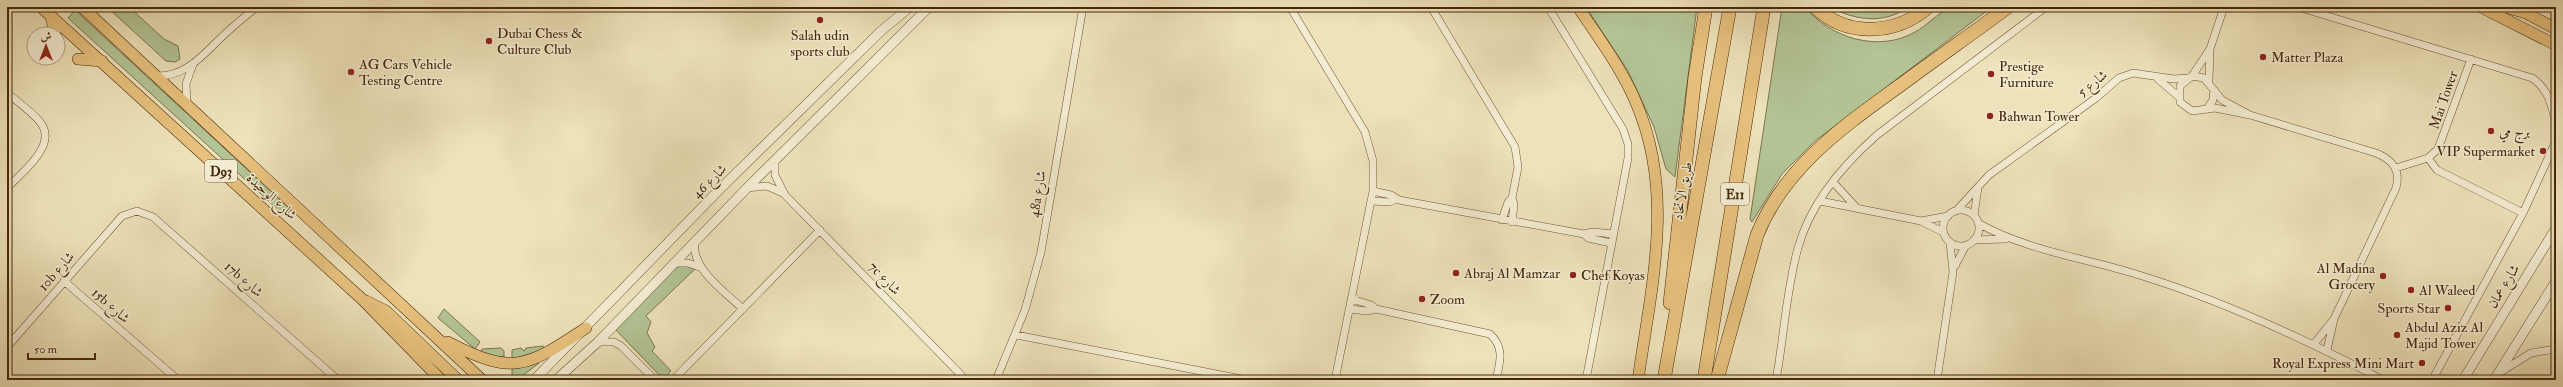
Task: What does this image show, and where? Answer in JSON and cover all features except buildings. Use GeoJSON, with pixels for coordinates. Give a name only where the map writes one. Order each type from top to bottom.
{"type":"FeatureCollection","features":[{"type":"Feature","properties":{"kind":"highway"},"geometry":{"type":"LineString","coordinates":[[1668,354],[1670,306],[1683,174],[1695,77],[1706,7]]}},
{"type":"Feature","properties":{"kind":"highway","name":"طريق الاتحاد"},"geometry":{"type":"LineString","coordinates":[[1664,380],[1730,7]]}},
{"type":"Feature","properties":{"kind":"highway","name":"E11"},"geometry":{"type":"LineString","coordinates":[[1704,380],[1764,7]]}},
{"type":"Feature","properties":{"kind":"highway"},"geometry":{"type":"LineString","coordinates":[[1815,7],[1830,19],[1842,24],[1867,30],[1900,24],[1928,7]]}},
{"type":"Feature","properties":{"kind":"highway"},"geometry":{"type":"LineString","coordinates":[[1717,380],[1757,236],[1765,216],[1786,183],[1831,138],[2008,7]]}},
{"type":"Feature","properties":{"kind":"main road","name":"شارع الوحيدة"},"geometry":{"type":"LineString","coordinates":[[41,7],[363,300],[442,380]]}},
{"type":"Feature","properties":{"kind":"main road","name":"شارع الوحيدة"},"geometry":{"type":"LineString","coordinates":[[82,7],[482,380]]}},
{"type":"Feature","properties":{"kind":"main road"},"geometry":{"type":"LineString","coordinates":[[1578,7],[1621,73],[1635,100],[1649,139],[1657,179],[1658,240],[1638,380]]}},
{"type":"Feature","properties":{"kind":"main road"},"geometry":{"type":"LineString","coordinates":[[2481,7],[2555,45]]}},
{"type":"Feature","properties":{"kind":"main road"},"geometry":{"type":"LineString","coordinates":[[2505,7],[2526,13],[2556,29]]}},
{"type":"Feature","properties":{"kind":"main road"},"geometry":{"type":"LineString","coordinates":[[51,16],[53,26]]}},
{"type":"Feature","properties":{"kind":"main road"},"geometry":{"type":"LineString","coordinates":[[78,59],[102,61]]}},
{"type":"Feature","properties":{"kind":"main road"},"geometry":{"type":"LineString","coordinates":[[363,300],[386,310],[458,380]]}},
{"type":"Feature","properties":{"kind":"main road"},"geometry":{"type":"LineString","coordinates":[[436,336],[482,359],[500,363],[518,363],[544,355],[586,328]]}},
{"type":"Feature","properties":{"kind":"main road"},"geometry":{"type":"LineString","coordinates":[[428,367],[435,380]]}},
{"type":"Feature","properties":{"kind":"street"},"geometry":{"type":"LineString","coordinates":[[156,76],[177,74],[194,64],[226,33],[257,7]]}},
{"type":"Feature","properties":{"kind":"street","name":"شارع 46"},"geometry":{"type":"LineString","coordinates":[[534,380],[721,188],[881,31],[910,7]]}},
{"type":"Feature","properties":{"kind":"street"},"geometry":{"type":"LineString","coordinates":[[557,380],[598,342],[747,188],[929,7]]}},
{"type":"Feature","properties":{"kind":"street","name":"48a شارع"},"geometry":{"type":"LineString","coordinates":[[996,380],[1016,335],[1041,252],[1083,7]]}},
{"type":"Feature","properties":{"kind":"street"},"geometry":{"type":"LineString","coordinates":[[1290,7],[1365,132],[1373,161],[1372,201],[1335,380]]}},
{"type":"Feature","properties":{"kind":"street"},"geometry":{"type":"LineString","coordinates":[[1431,7],[1515,147],[1518,166],[1512,198],[1514,204],[1512,222]]}},
{"type":"Feature","properties":{"kind":"street"},"geometry":{"type":"LineString","coordinates":[[1548,7],[1619,122],[1626,137],[1628,158],[1612,234],[1586,380]]}},
{"type":"Feature","properties":{"kind":"street"},"geometry":{"type":"LineString","coordinates":[[1776,380],[1797,249],[1803,232],[1820,201],[1833,182],[1853,157],[1876,135],[2046,7]]}},
{"type":"Feature","properties":{"kind":"street"},"geometry":{"type":"LineString","coordinates":[[2220,7],[2219,17],[2210,49],[2210,81],[2214,89],[2227,104],[2250,115]]}},
{"type":"Feature","properties":{"kind":"street"},"geometry":{"type":"LineString","coordinates":[[2219,17],[2224,7]]}},
{"type":"Feature","properties":{"kind":"street"},"geometry":{"type":"LineString","coordinates":[[2298,7],[2470,59],[2536,81],[2548,97],[2556,124]]}},
{"type":"Feature","properties":{"kind":"street"},"geometry":{"type":"LineString","coordinates":[[2210,49],[2190,77],[2180,86],[2179,97],[2187,109],[2197,112],[2206,109],[2223,109],[2250,115],[2376,153],[2392,161],[2396,168],[2398,181],[2396,188],[2334,319],[2327,350]]}},
{"type":"Feature","properties":{"kind":"street","name":"Mai Tower"},"geometry":{"type":"LineString","coordinates":[[2428,158],[2436,152],[2441,144],[2470,59]]}},
{"type":"Feature","properties":{"kind":"street"},"geometry":{"type":"LineString","coordinates":[[187,104],[186,84],[194,64]]}},
{"type":"Feature","properties":{"kind":"street","name":"شارع 5"},"geometry":{"type":"LineString","coordinates":[[1956,210],[1996,169],[2096,98],[2119,78],[2133,73],[2174,79],[2190,77]]}},
{"type":"Feature","properties":{"kind":"street","name":"شارع 5"},"geometry":{"type":"LineString","coordinates":[[2152,76],[2164,83],[2179,97]]}},
{"type":"Feature","properties":{"kind":"street"},"geometry":{"type":"LineString","coordinates":[[2190,77],[2198,76],[2210,81]]}},
{"type":"Feature","properties":{"kind":"street"},"geometry":{"type":"LineString","coordinates":[[2206,109],[2213,100],[2214,89]]}},
{"type":"Feature","properties":{"kind":"street"},"geometry":{"type":"LineString","coordinates":[[7,92],[40,121],[45,135],[45,143],[39,154],[7,188]]}},
{"type":"Feature","properties":{"kind":"street"},"geometry":{"type":"LineString","coordinates":[[2435,376],[2523,213],[2556,141]]}},
{"type":"Feature","properties":{"kind":"street"},"geometry":{"type":"LineString","coordinates":[[2396,168],[2428,158],[2437,170],[2523,213]]}},
{"type":"Feature","properties":{"kind":"street","name":"7c شارع"},"geometry":{"type":"LineString","coordinates":[[775,160],[775,175],[785,195],[966,380]]}},
{"type":"Feature","properties":{"kind":"street"},"geometry":{"type":"LineString","coordinates":[[1833,182],[1857,208]]}},
{"type":"Feature","properties":{"kind":"street","name":"7c شارع"},"geometry":{"type":"LineString","coordinates":[[747,188],[766,186],[785,195]]}},
{"type":"Feature","properties":{"kind":"street"},"geometry":{"type":"LineString","coordinates":[[1974,240],[1979,229],[1974,215],[1978,186]]}},
{"type":"Feature","properties":{"kind":"street"},"geometry":{"type":"LineString","coordinates":[[1373,192],[1391,195],[1396,199],[1512,222],[1584,234],[1593,232],[1612,234]]}},
{"type":"Feature","properties":{"kind":"street"},"geometry":{"type":"LineString","coordinates":[[1502,220],[1508,202],[1512,198]]}},
{"type":"Feature","properties":{"kind":"street"},"geometry":{"type":"LineString","coordinates":[[1372,201],[1390,202],[1396,199]]}},
{"type":"Feature","properties":{"kind":"street"},"geometry":{"type":"LineString","coordinates":[[1820,201],[1921,221],[1943,232],[1950,242],[1953,272],[1937,380]]}},
{"type":"Feature","properties":{"kind":"street","name":"17b شارع"},"geometry":{"type":"LineString","coordinates":[[126,213],[137,210],[153,217],[338,380]]}},
{"type":"Feature","properties":{"kind":"street"},"geometry":{"type":"LineString","coordinates":[[1943,232],[1944,221],[1956,210],[1962,210],[1974,215]]}},
{"type":"Feature","properties":{"kind":"street","name":"10b شارع"},"geometry":{"type":"LineString","coordinates":[[7,347],[64,281],[126,213]]}},
{"type":"Feature","properties":{"kind":"street"},"geometry":{"type":"LineString","coordinates":[[1921,221],[1948,216]]}},
{"type":"Feature","properties":{"kind":"street"},"geometry":{"type":"LineString","coordinates":[[1978,223],[2013,239],[2140,275],[2200,296],[2314,344],[2383,380]]}},
{"type":"Feature","properties":{"kind":"street","name":"شارع عمان"},"geometry":{"type":"LineString","coordinates":[[2463,380],[2556,228]]}},
{"type":"Feature","properties":{"kind":"street"},"geometry":{"type":"LineString","coordinates":[[673,380],[820,230]]}},
{"type":"Feature","properties":{"kind":"street"},"geometry":{"type":"LineString","coordinates":[[1584,234],[1588,238],[1611,243]]}},
{"type":"Feature","properties":{"kind":"street"},"geometry":{"type":"LineString","coordinates":[[1953,272],[1966,245],[1974,240],[2013,239]]}},
{"type":"Feature","properties":{"kind":"street"},"geometry":{"type":"LineString","coordinates":[[695,241],[696,258],[702,268],[743,309]]}},
{"type":"Feature","properties":{"kind":"street"},"geometry":{"type":"LineString","coordinates":[[1950,242],[1966,245]]}},
{"type":"Feature","properties":{"kind":"street"},"geometry":{"type":"LineString","coordinates":[[673,263],[688,262],[702,268]]}},
{"type":"Feature","properties":{"kind":"street","name":"15b شارع"},"geometry":{"type":"LineString","coordinates":[[64,281],[178,380]]}},
{"type":"Feature","properties":{"kind":"street"},"geometry":{"type":"LineString","coordinates":[[2496,377],[2556,281]]}},
{"type":"Feature","properties":{"kind":"street"},"geometry":{"type":"LineString","coordinates":[[1352,299],[1372,305],[1376,309]]}},
{"type":"Feature","properties":{"kind":"street"},"geometry":{"type":"LineString","coordinates":[[1350,309],[1367,311],[1376,309],[1490,334],[1496,340],[1502,355],[1496,380]]}},
{"type":"Feature","properties":{"kind":"street"},"geometry":{"type":"LineString","coordinates":[[2314,344],[2334,319]]}},
{"type":"Feature","properties":{"kind":"street"},"geometry":{"type":"LineString","coordinates":[[1016,335],[1247,380]]}},
{"type":"Feature","properties":{"kind":"street"},"geometry":{"type":"LineString","coordinates":[[598,342],[614,342],[621,346],[654,380]]}},
{"type":"Feature","properties":{"kind":"street"},"geometry":{"type":"LineString","coordinates":[[2496,377],[2531,353],[2556,349]]}},
{"type":"Feature","properties":{"kind":"green space"},"geometry":{"type":"Polygon","coordinates":[[[107,7],[129,7],[164,39],[178,46],[180,59],[175,62],[166,61],[107,7]]]}},
{"type":"Feature","properties":{"kind":"green space"},"geometry":{"type":"Polygon","coordinates":[[[1586,7],[1697,7],[1675,177],[1666,169],[1654,127],[1628,71],[1586,7]]]}},
{"type":"Feature","properties":{"kind":"green space"},"geometry":{"type":"Polygon","coordinates":[[[1782,7],[1805,7],[1815,18],[1828,27],[1841,34],[1856,39],[1886,41],[1901,38],[1915,32],[1945,10],[1953,7],[1992,7],[1815,141],[1782,174],[1752,222],[1750,219],[1782,7]]]}},
{"type":"Feature","properties":{"kind":"green space"},"geometry":{"type":"Polygon","coordinates":[[[1830,7],[1908,7],[1899,13],[1869,19],[1849,15],[1830,7]]]}},
{"type":"Feature","properties":{"kind":"green space"},"geometry":{"type":"Polygon","coordinates":[[[75,10],[291,210],[285,216],[68,18],[75,10]]]}},
{"type":"Feature","properties":{"kind":"green space"},"geometry":{"type":"Polygon","coordinates":[[[685,265],[695,269],[646,316],[651,322],[647,333],[655,347],[652,351],[671,371],[663,379],[616,330],[673,268],[685,265]]]}},
{"type":"Feature","properties":{"kind":"green space"},"geometry":{"type":"Polygon","coordinates":[[[444,309],[480,342],[475,349],[438,318],[444,309]]]}},
{"type":"Feature","properties":{"kind":"green space"},"geometry":{"type":"Polygon","coordinates":[[[543,346],[545,349],[512,360],[512,350],[521,348],[524,351],[526,348],[543,346]]]}},
{"type":"Feature","properties":{"kind":"green space"},"geometry":{"type":"Polygon","coordinates":[[[501,348],[504,351],[504,360],[479,354],[482,349],[501,348]]]}},
{"type":"Feature","properties":{"kind":"green space"},"geometry":{"type":"Polygon","coordinates":[[[539,363],[517,380],[512,378],[512,369],[539,363]]]}},
{"type":"Feature","properties":{"kind":"place","name":"Salah udin sports club"},"geometry":{"type":"Point","coordinates":[820,20]}},
{"type":"Feature","properties":{"kind":"place","name":"Dubai Chess & Culture Club"},"geometry":{"type":"Point","coordinates":[489,41]}},
{"type":"Feature","properties":{"kind":"place","name":"Matter Plaza"},"geometry":{"type":"Point","coordinates":[2263,57]}},
{"type":"Feature","properties":{"kind":"place","name":"AG Cars Vehicle Testing Centre"},"geometry":{"type":"Point","coordinates":[351,72]}},
{"type":"Feature","properties":{"kind":"place","name":"Prestige Furniture"},"geometry":{"type":"Point","coordinates":[1991,74]}},
{"type":"Feature","properties":{"kind":"place","name":"Bahwan Tower"},"geometry":{"type":"Point","coordinates":[1990,116]}},
{"type":"Feature","properties":{"kind":"place","name":"برج مي"},"geometry":{"type":"Point","coordinates":[2491,131]}},
{"type":"Feature","properties":{"kind":"place","name":"VIP Supermarket"},"geometry":{"type":"Point","coordinates":[2543,151]}},
{"type":"Feature","properties":{"kind":"place","name":"Abraj Al Mamzar"},"geometry":{"type":"Point","coordinates":[1456,273]}},
{"type":"Feature","properties":{"kind":"place","name":"Chef Koyas"},"geometry":{"type":"Point","coordinates":[1573,275]}},
{"type":"Feature","properties":{"kind":"place","name":"Al Madina Grocery"},"geometry":{"type":"Point","coordinates":[2383,276]}},
{"type":"Feature","properties":{"kind":"place","name":"Al Waleed"},"geometry":{"type":"Point","coordinates":[2411,290]}},
{"type":"Feature","properties":{"kind":"place","name":"Zoom"},"geometry":{"type":"Point","coordinates":[1422,299]}},
{"type":"Feature","properties":{"kind":"place","name":"Sports Star"},"geometry":{"type":"Point","coordinates":[2448,308]}},
{"type":"Feature","properties":{"kind":"place","name":"Abdul Aziz Al Majid Tower"},"geometry":{"type":"Point","coordinates":[2397,335]}},
{"type":"Feature","properties":{"kind":"place","name":"Royal Express Mini Mart"},"geometry":{"type":"Point","coordinates":[2422,363]}}]}
